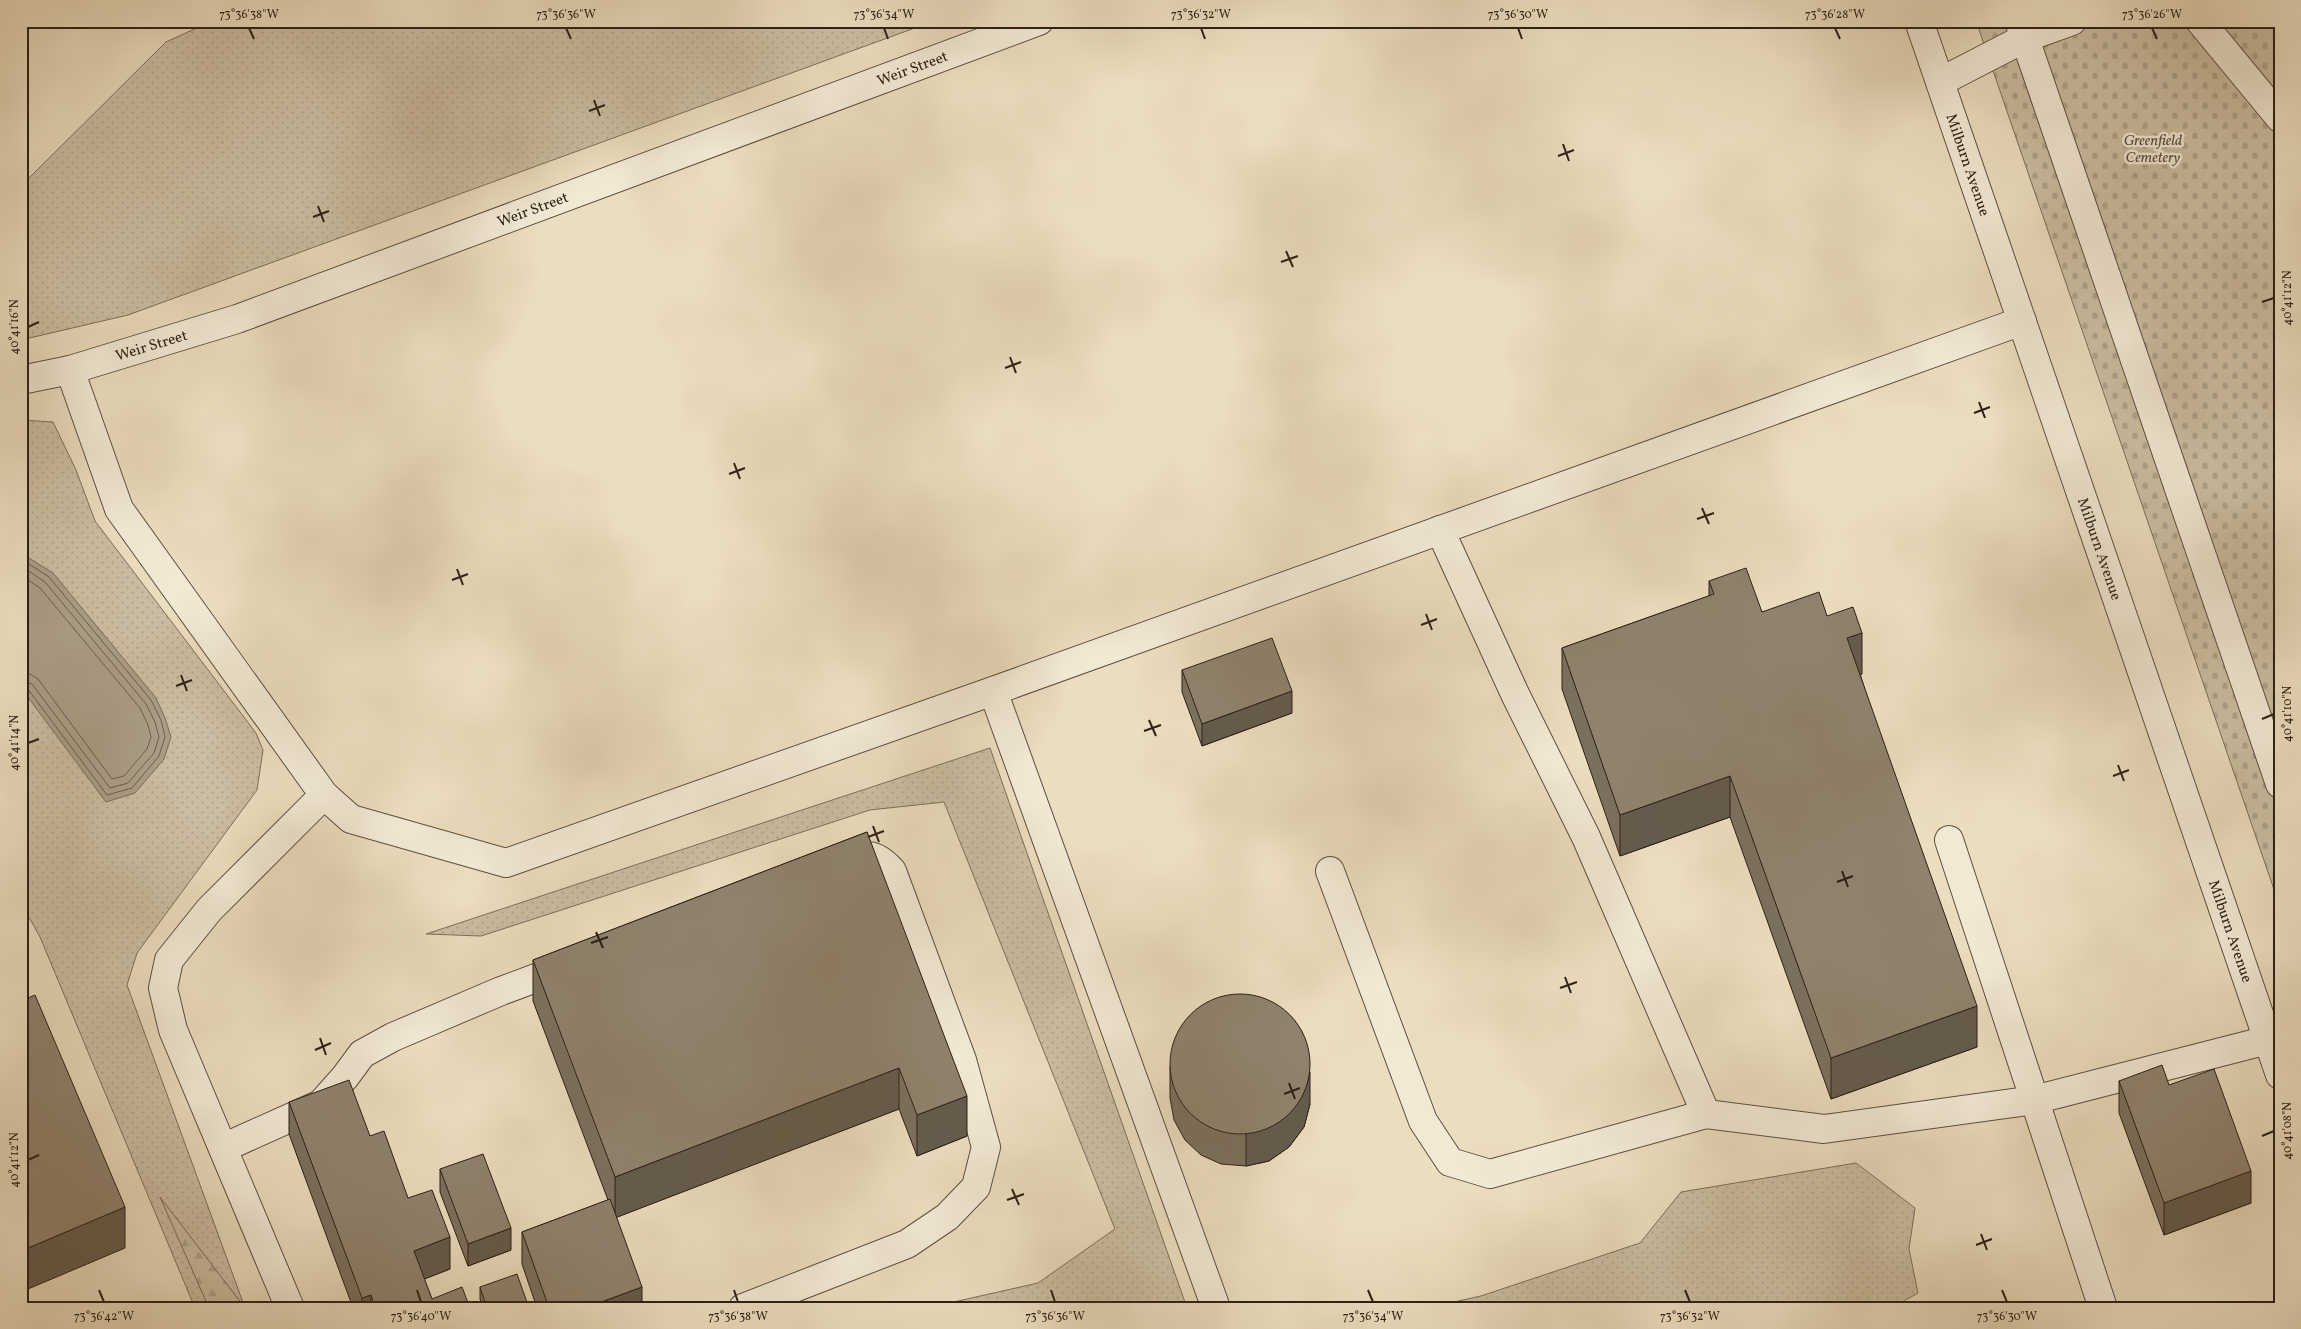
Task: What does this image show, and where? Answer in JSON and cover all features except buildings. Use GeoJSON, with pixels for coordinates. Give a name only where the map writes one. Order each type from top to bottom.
{"type":"FeatureCollection","features":[{"type":"Feature","properties":{"kind":"street","name":"Weir Street"},"geometry":{"type":"LineString","coordinates":[[21,380],[70,370],[237,319],[1039,21]]}},
{"type":"Feature","properties":{"kind":"street","name":"Milburn Avenue"},"geometry":{"type":"LineString","coordinates":[[1919,21],[2280,1076]]}},
{"type":"Feature","properties":{"kind":"street"},"geometry":{"type":"LineString","coordinates":[[1940,82],[2022,30],[2072,21]]}},
{"type":"Feature","properties":{"kind":"street"},"geometry":{"type":"LineString","coordinates":[[2200,21],[2280,118]]}},
{"type":"Feature","properties":{"kind":"street"},"geometry":{"type":"LineString","coordinates":[[2022,30],[2280,784]]}},
{"type":"Feature","properties":{"kind":"street"},"geometry":{"type":"LineString","coordinates":[[70,370],[119,509],[324,795],[351,819],[506,863],[993,691],[2022,321]]}},
{"type":"Feature","properties":{"kind":"street"},"geometry":{"type":"LineString","coordinates":[[1440,530],[1515,694],[1586,838],[1706,1114]]}},
{"type":"Feature","properties":{"kind":"street"},"geometry":{"type":"LineString","coordinates":[[993,691],[1216,1308]]}},
{"type":"Feature","properties":{"kind":"street"},"geometry":{"type":"LineString","coordinates":[[290,1308],[173,1030],[163,988],[169,960],[209,910],[324,795]]}},
{"type":"Feature","properties":{"kind":"street"},"geometry":{"type":"LineString","coordinates":[[1949,840],[2103,1308]]}},
{"type":"Feature","properties":{"kind":"street"},"geometry":{"type":"LineString","coordinates":[[743,1308],[907,1244],[946,1217],[976,1187],[986,1147],[962,1060],[892,871],[881,860],[865,855],[819,872]]}},
{"type":"Feature","properties":{"kind":"street"},"geometry":{"type":"LineString","coordinates":[[1330,871],[1424,1121],[1450,1162],[1490,1174],[1706,1114],[1824,1129],[2034,1100],[2268,1040]]}},
{"type":"Feature","properties":{"kind":"street"},"geometry":{"type":"LineString","coordinates":[[223,1148],[321,1104],[362,1054],[393,1037],[501,991],[594,956]]}},
{"type":"Feature","properties":{"kind":"green space"},"geometry":{"type":"Polygon","coordinates":[[[212,21],[934,21],[128,315],[21,340],[21,186],[166,42],[212,21]]]}},
{"type":"Feature","properties":{"kind":"green space","name":"Greenfield Cemetery"},"geometry":{"type":"Polygon","coordinates":[[[1976,21],[2280,21],[2280,907],[1976,21]]]}},
{"type":"Feature","properties":{"kind":"green space"},"geometry":{"type":"Polygon","coordinates":[[[21,420],[53,422],[76,470],[95,521],[256,733],[263,750],[257,790],[137,953],[127,985],[245,1308],[162,1200],[209,1308],[195,1308],[40,937],[21,903],[21,420]]]}},
{"type":"Feature","properties":{"kind":"green space"},"geometry":{"type":"Polygon","coordinates":[[[990,748],[1187,1308],[927,1308],[1038,1283],[1115,1229],[944,802],[870,810],[481,936],[426,934],[990,748]]]}},
{"type":"Feature","properties":{"kind":"green space"},"geometry":{"type":"Polygon","coordinates":[[[1856,1163],[1915,1208],[1909,1249],[1918,1293],[1892,1308],[1427,1308],[1481,1296],[1640,1243],[1681,1192],[1856,1163]]]}},
{"type":"Feature","properties":{"kind":"green space"},"geometry":{"type":"Polygon","coordinates":[[[160,1197],[245,1308],[209,1308],[160,1197]]]}},
{"type":"Feature","properties":{"kind":"water"},"geometry":{"type":"Polygon","coordinates":[[[21,553],[53,573],[156,698],[171,737],[164,759],[135,793],[106,802],[21,688],[21,553]]]}}]}
